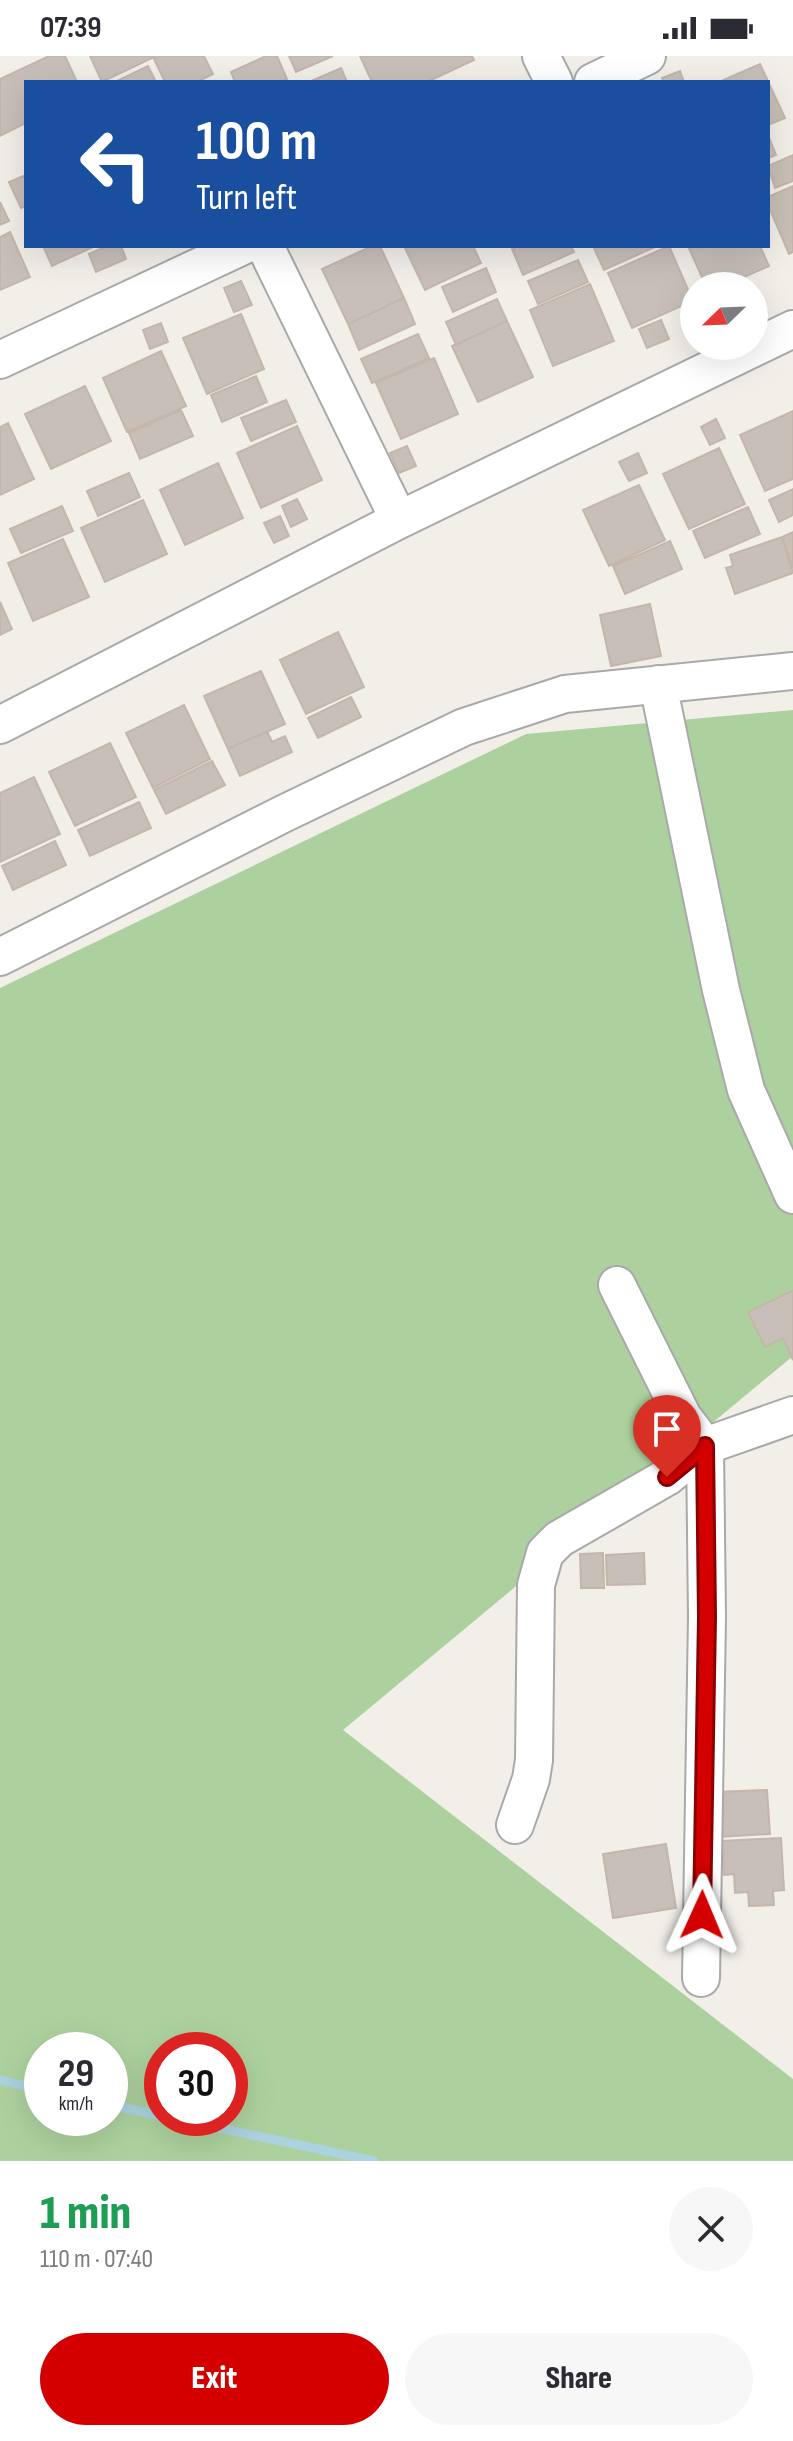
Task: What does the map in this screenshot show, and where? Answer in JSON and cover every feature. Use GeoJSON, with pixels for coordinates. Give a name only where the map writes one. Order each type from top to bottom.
{"type":"FeatureCollection","features":[{"type":"Feature","properties":{"kind":"street"},"geometry":{"type":"LineString","coordinates":[[541,56],[553,80]]}},
{"type":"Feature","properties":{"kind":"street"},"geometry":{"type":"LineString","coordinates":[[597,80],[647,56]]}},
{"type":"Feature","properties":{"kind":"street"},"geometry":{"type":"LineString","coordinates":[[0,360],[239,248]]}},
{"type":"Feature","properties":{"kind":"street"},"geometry":{"type":"LineString","coordinates":[[266,248],[399,520]]}},
{"type":"Feature","properties":{"kind":"street"},"geometry":{"type":"LineString","coordinates":[[0,725],[399,520],[793,329]]}},
{"type":"Feature","properties":{"kind":"street"},"geometry":{"type":"LineString","coordinates":[[0,957],[285,813],[464,727],[565,694],[793,671]]}},
{"type":"Feature","properties":{"kind":"street"},"geometry":{"type":"LineString","coordinates":[[658,684],[721,990],[746,1090],[793,1195]]}},
{"type":"Feature","properties":{"kind":"street"},"geometry":{"type":"LineString","coordinates":[[617,1285],[683,1417],[705,1446],[707,1617],[701,1978]]}},
{"type":"Feature","properties":{"kind":"street"},"geometry":{"type":"LineString","coordinates":[[515,1825],[531,1779],[534,1760],[536,1585],[545,1553],[559,1539],[667,1477],[705,1446],[793,1415]]}},
{"type":"Feature","properties":{"kind":"green space"},"geometry":{"type":"Polygon","coordinates":[[[793,710],[793,1356],[343,1730],[793,2079],[793,2161],[0,2161],[0,988],[526,734],[793,710]]]}},
{"type":"Feature","properties":{"kind":"building"},"geometry":{"type":"Polygon","coordinates":[[[49,56],[65,56],[76,80],[24,80],[24,124],[0,136],[0,79],[49,56]]]}},
{"type":"Feature","properties":{"kind":"building"},"geometry":{"type":"Polygon","coordinates":[[[90,56],[156,56],[106,80],[101,80],[90,56]]]}},
{"type":"Feature","properties":{"kind":"building"},"geometry":{"type":"Polygon","coordinates":[[[160,56],[204,56],[213,74],[201,80],[164,80],[154,59],[160,56]]]}},
{"type":"Feature","properties":{"kind":"building"},"geometry":{"type":"Polygon","coordinates":[[[266,56],[277,56],[287,79],[234,80],[231,72],[266,56]]]}},
{"type":"Feature","properties":{"kind":"building"},"geometry":{"type":"Polygon","coordinates":[[[289,56],[333,56],[296,72],[289,56]]]}},
{"type":"Feature","properties":{"kind":"building"},"geometry":{"type":"Polygon","coordinates":[[[360,56],[472,56],[474,60],[431,80],[371,80],[360,56]]]}},
{"type":"Feature","properties":{"kind":"building"},"geometry":{"type":"Polygon","coordinates":[[[760,64],[767,80],[724,80],[760,64]]]}},
{"type":"Feature","properties":{"kind":"building"},"geometry":{"type":"Polygon","coordinates":[[[148,66],[155,80],[119,80],[148,66]]]}},
{"type":"Feature","properties":{"kind":"building"},"geometry":{"type":"Polygon","coordinates":[[[341,68],[346,80],[314,80],[341,68]]]}},
{"type":"Feature","properties":{"kind":"building"},"geometry":{"type":"Polygon","coordinates":[[[680,71],[683,80],[663,80],[680,71]]]}},
{"type":"Feature","properties":{"kind":"building"},"geometry":{"type":"Polygon","coordinates":[[[770,86],[785,118],[770,124],[770,86]]]}},
{"type":"Feature","properties":{"kind":"building"},"geometry":{"type":"Polygon","coordinates":[[[770,140],[776,155],[770,157],[770,140]]]}},
{"type":"Feature","properties":{"kind":"building"},"geometry":{"type":"Polygon","coordinates":[[[793,155],[793,181],[775,188],[770,165],[793,155]]]}},
{"type":"Feature","properties":{"kind":"building"},"geometry":{"type":"Polygon","coordinates":[[[24,176],[24,207],[21,208],[9,182],[24,176]]]}},
{"type":"Feature","properties":{"kind":"building"},"geometry":{"type":"Polygon","coordinates":[[[793,186],[793,252],[789,254],[770,210],[770,196],[793,186]]]}},
{"type":"Feature","properties":{"kind":"building"},"geometry":{"type":"Polygon","coordinates":[[[0,202],[9,221],[0,225],[0,202]]]}},
{"type":"Feature","properties":{"kind":"building"},"geometry":{"type":"Polygon","coordinates":[[[10,232],[30,277],[0,290],[0,237],[10,232]]]}},
{"type":"Feature","properties":{"kind":"building"},"geometry":{"type":"Polygon","coordinates":[[[44,248],[91,248],[52,266],[44,248]]]}},
{"type":"Feature","properties":{"kind":"building"},"geometry":{"type":"Polygon","coordinates":[[[102,248],[122,248],[126,259],[96,272],[89,254],[102,248]]]}},
{"type":"Feature","properties":{"kind":"building"},"geometry":{"type":"Polygon","coordinates":[[[368,248],[381,248],[404,298],[348,324],[322,269],[368,248]]]}},
{"type":"Feature","properties":{"kind":"building"},"geometry":{"type":"Polygon","coordinates":[[[405,248],[474,248],[481,263],[425,290],[405,248]]]}},
{"type":"Feature","properties":{"kind":"building"},"geometry":{"type":"Polygon","coordinates":[[[572,248],[574,252],[523,275],[512,249],[572,248]]]}},
{"type":"Feature","properties":{"kind":"building"},"geometry":{"type":"Polygon","coordinates":[[[594,248],[653,248],[604,270],[594,248]]]}},
{"type":"Feature","properties":{"kind":"building"},"geometry":{"type":"Polygon","coordinates":[[[670,248],[680,272],[680,307],[632,328],[608,273],[670,248]]]}},
{"type":"Feature","properties":{"kind":"building"},"geometry":{"type":"Polygon","coordinates":[[[689,248],[761,248],[769,266],[756,272],[700,272],[689,248]]]}},
{"type":"Feature","properties":{"kind":"building"},"geometry":{"type":"Polygon","coordinates":[[[578,260],[588,282],[538,304],[528,281],[578,260]]]}},
{"type":"Feature","properties":{"kind":"building"},"geometry":{"type":"Polygon","coordinates":[[[486,268],[496,292],[453,312],[442,287],[486,268]]]}},
{"type":"Feature","properties":{"kind":"building"},"geometry":{"type":"Polygon","coordinates":[[[241,281],[252,305],[234,312],[224,288],[241,281]]]}},
{"type":"Feature","properties":{"kind":"building"},"geometry":{"type":"Polygon","coordinates":[[[590,284],[614,341],[553,366],[530,310],[590,284]]]}},
{"type":"Feature","properties":{"kind":"building"},"geometry":{"type":"Polygon","coordinates":[[[404,298],[415,324],[359,350],[348,324],[404,298]]]}},
{"type":"Feature","properties":{"kind":"building"},"geometry":{"type":"Polygon","coordinates":[[[497,299],[507,321],[456,345],[446,322],[497,299]]]}},
{"type":"Feature","properties":{"kind":"building"},"geometry":{"type":"Polygon","coordinates":[[[241,314],[264,369],[207,394],[183,338],[241,314]]]}},
{"type":"Feature","properties":{"kind":"building"},"geometry":{"type":"Polygon","coordinates":[[[661,320],[669,339],[647,348],[639,329],[661,320]]]}},
{"type":"Feature","properties":{"kind":"building"},"geometry":{"type":"Polygon","coordinates":[[[507,321],[533,377],[478,402],[452,346],[507,321]]]}},
{"type":"Feature","properties":{"kind":"building"},"geometry":{"type":"Polygon","coordinates":[[[161,323],[168,342],[150,349],[143,330],[161,323]]]}},
{"type":"Feature","properties":{"kind":"building"},"geometry":{"type":"Polygon","coordinates":[[[418,334],[429,358],[372,383],[361,359],[418,334]]]}},
{"type":"Feature","properties":{"kind":"building"},"geometry":{"type":"Polygon","coordinates":[[[161,351],[186,406],[127,432],[103,378],[161,351]]]}},
{"type":"Feature","properties":{"kind":"building"},"geometry":{"type":"Polygon","coordinates":[[[434,358],[458,414],[401,439],[376,383],[434,358]]]}},
{"type":"Feature","properties":{"kind":"building"},"geometry":{"type":"Polygon","coordinates":[[[256,376],[267,402],[222,422],[211,395],[256,376]]]}},
{"type":"Feature","properties":{"kind":"building"},"geometry":{"type":"Polygon","coordinates":[[[85,386],[111,441],[51,469],[25,414],[85,386]]]}},
{"type":"Feature","properties":{"kind":"building"},"geometry":{"type":"Polygon","coordinates":[[[286,400],[296,422],[251,441],[241,418],[286,400]]]}},
{"type":"Feature","properties":{"kind":"building"},"geometry":{"type":"Polygon","coordinates":[[[181,410],[193,436],[140,459],[129,433],[181,410]]]}},
{"type":"Feature","properties":{"kind":"building"},"geometry":{"type":"Polygon","coordinates":[[[793,411],[793,479],[765,491],[740,435],[793,411]]]}},
{"type":"Feature","properties":{"kind":"building"},"geometry":{"type":"Polygon","coordinates":[[[716,419],[725,438],[710,445],[701,427],[716,419]]]}},
{"type":"Feature","properties":{"kind":"building"},"geometry":{"type":"Polygon","coordinates":[[[8,423],[34,479],[0,495],[0,427],[8,423]]]}},
{"type":"Feature","properties":{"kind":"building"},"geometry":{"type":"Polygon","coordinates":[[[297,426],[322,480],[261,508],[237,453],[297,426]]]}},
{"type":"Feature","properties":{"kind":"building"},"geometry":{"type":"Polygon","coordinates":[[[407,446],[416,466],[399,473],[390,453],[407,446]]]}},
{"type":"Feature","properties":{"kind":"building"},"geometry":{"type":"Polygon","coordinates":[[[719,448],[745,504],[689,529],[663,474],[719,448]]]}},
{"type":"Feature","properties":{"kind":"building"},"geometry":{"type":"Polygon","coordinates":[[[638,453],[647,473],[629,481],[619,462],[638,453]]]}},
{"type":"Feature","properties":{"kind":"building"},"geometry":{"type":"Polygon","coordinates":[[[218,463],[243,518],[185,545],[160,490],[218,463]]]}},
{"type":"Feature","properties":{"kind":"building"},"geometry":{"type":"Polygon","coordinates":[[[129,473],[140,497],[98,516],[87,491],[129,473]]]}},
{"type":"Feature","properties":{"kind":"building"},"geometry":{"type":"Polygon","coordinates":[[[639,485],[665,540],[609,566],[583,510],[639,485]]]}},
{"type":"Feature","properties":{"kind":"building"},"geometry":{"type":"Polygon","coordinates":[[[793,489],[793,515],[779,522],[769,500],[793,489]]]}},
{"type":"Feature","properties":{"kind":"building"},"geometry":{"type":"Polygon","coordinates":[[[297,499],[307,519],[291,527],[282,506],[297,499]]]}},
{"type":"Feature","properties":{"kind":"building"},"geometry":{"type":"Polygon","coordinates":[[[143,500],[167,554],[105,582],[81,528],[143,500]]]}},
{"type":"Feature","properties":{"kind":"building"},"geometry":{"type":"Polygon","coordinates":[[[62,506],[73,531],[21,553],[10,529],[62,506]]]}},
{"type":"Feature","properties":{"kind":"building"},"geometry":{"type":"Polygon","coordinates":[[[748,507],[760,534],[705,558],[693,531],[748,507]]]}},
{"type":"Feature","properties":{"kind":"building"},"geometry":{"type":"Polygon","coordinates":[[[280,516],[289,536],[274,543],[264,523],[280,516]]]}},
{"type":"Feature","properties":{"kind":"building"},"geometry":{"type":"Polygon","coordinates":[[[793,532],[793,568],[782,537],[793,532]]]}},
{"type":"Feature","properties":{"kind":"building"},"geometry":{"type":"Polygon","coordinates":[[[782,537],[793,573],[735,594],[726,568],[733,566],[730,555],[782,537]]]}},
{"type":"Feature","properties":{"kind":"building"},"geometry":{"type":"Polygon","coordinates":[[[63,539],[89,597],[33,621],[8,563],[63,539]]]}},
{"type":"Feature","properties":{"kind":"building"},"geometry":{"type":"Polygon","coordinates":[[[670,541],[682,569],[625,594],[613,566],[670,541]]]}},
{"type":"Feature","properties":{"kind":"building"},"geometry":{"type":"Polygon","coordinates":[[[0,602],[12,629],[0,635],[0,602]]]}},
{"type":"Feature","properties":{"kind":"building"},"geometry":{"type":"Polygon","coordinates":[[[650,604],[661,656],[611,666],[600,615],[650,604]]]}},
{"type":"Feature","properties":{"kind":"building"},"geometry":{"type":"Polygon","coordinates":[[[338,632],[364,687],[306,714],[280,660],[338,632]]]}},
{"type":"Feature","properties":{"kind":"building"},"geometry":{"type":"Polygon","coordinates":[[[261,671],[285,724],[228,749],[204,696],[261,671]]]}},
{"type":"Feature","properties":{"kind":"building"},"geometry":{"type":"Polygon","coordinates":[[[351,697],[361,717],[318,738],[308,718],[351,697]]]}},
{"type":"Feature","properties":{"kind":"building"},"geometry":{"type":"Polygon","coordinates":[[[184,705],[210,759],[153,788],[126,733],[184,705]]]}},
{"type":"Feature","properties":{"kind":"building"},"geometry":{"type":"Polygon","coordinates":[[[267,731],[272,742],[285,736],[292,752],[240,776],[228,749],[267,731]]]}},
{"type":"Feature","properties":{"kind":"building"},"geometry":{"type":"Polygon","coordinates":[[[110,743],[136,797],[75,826],[49,772],[110,743]]]}},
{"type":"Feature","properties":{"kind":"building"},"geometry":{"type":"Polygon","coordinates":[[[212,761],[225,785],[166,814],[154,790],[212,761]]]}},
{"type":"Feature","properties":{"kind":"building"},"geometry":{"type":"Polygon","coordinates":[[[34,777],[60,834],[0,862],[0,793],[34,777]]]}},
{"type":"Feature","properties":{"kind":"building"},"geometry":{"type":"Polygon","coordinates":[[[139,802],[151,828],[90,856],[78,830],[139,802]]]}},
{"type":"Feature","properties":{"kind":"building"},"geometry":{"type":"Polygon","coordinates":[[[55,841],[66,865],[13,890],[2,866],[55,841]]]}},
{"type":"Feature","properties":{"kind":"building"},"geometry":{"type":"Polygon","coordinates":[[[792,1291],[793,1360],[783,1338],[765,1347],[748,1312],[792,1291]]]}},
{"type":"Feature","properties":{"kind":"building"},"geometry":{"type":"Polygon","coordinates":[[[603,1553],[604,1588],[581,1588],[580,1554],[603,1553]]]}},
{"type":"Feature","properties":{"kind":"building"},"geometry":{"type":"Polygon","coordinates":[[[644,1553],[645,1584],[607,1585],[606,1555],[644,1553]]]}},
{"type":"Feature","properties":{"kind":"building"},"geometry":{"type":"Polygon","coordinates":[[[767,1790],[770,1834],[718,1837],[716,1792],[767,1790]]]}},
{"type":"Feature","properties":{"kind":"building"},"geometry":{"type":"Polygon","coordinates":[[[781,1838],[784,1890],[773,1891],[774,1905],[749,1906],[748,1892],[735,1893],[734,1874],[724,1875],[722,1841],[781,1838]]]}},
{"type":"Feature","properties":{"kind":"building"},"geometry":{"type":"Polygon","coordinates":[[[666,1844],[676,1908],[613,1918],[603,1854],[666,1844]]]}},
{"type":"Feature","properties":{"kind":"waterway"},"geometry":{"type":"LineString","coordinates":[[0,2080],[24,2086]]}},
{"type":"Feature","properties":{"kind":"waterway"},"geometry":{"type":"LineString","coordinates":[[128,2109],[144,2112]]}},
{"type":"Feature","properties":{"kind":"waterway"},"geometry":{"type":"LineString","coordinates":[[248,2134],[374,2161]]}},
{"type":"Feature","properties":{"kind":"route"},"geometry":{"type":"LineString","coordinates":[[667,1477],[705,1446],[707,1617],[702,1915]]}}]}
